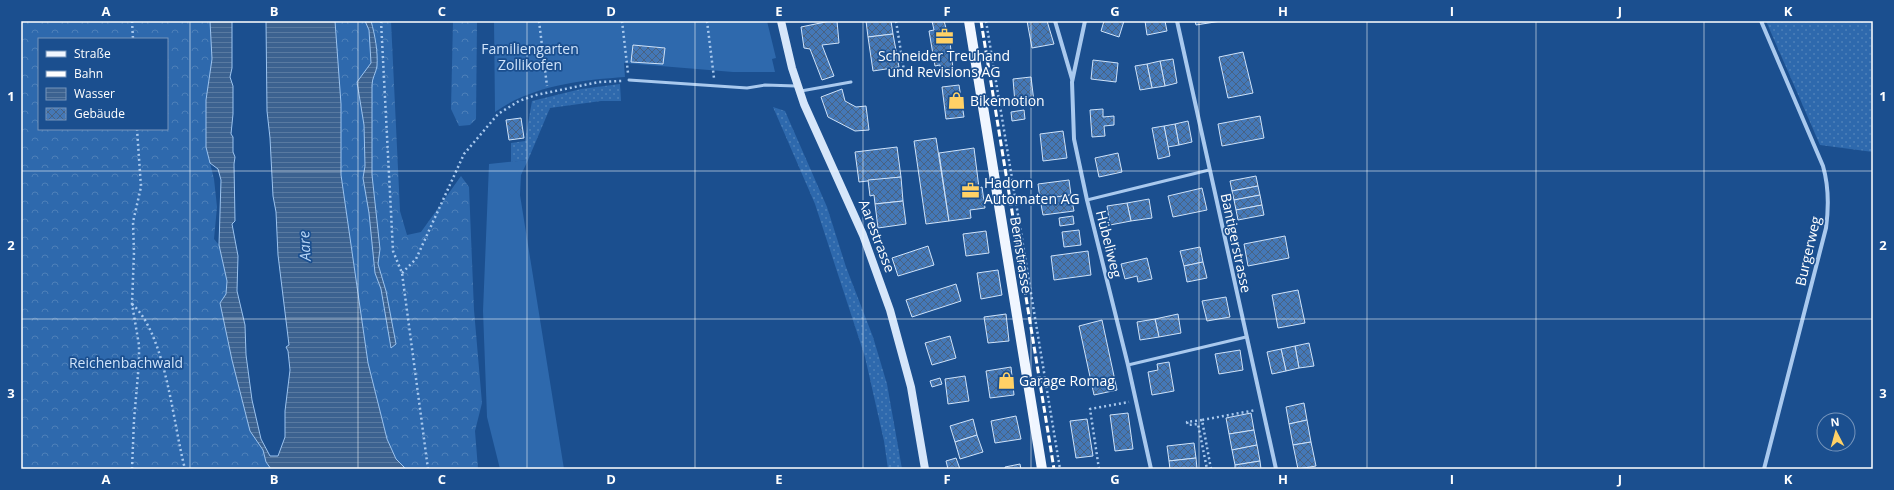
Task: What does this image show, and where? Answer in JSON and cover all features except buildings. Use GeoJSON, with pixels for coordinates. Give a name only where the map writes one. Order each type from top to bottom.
{"type":"FeatureCollection","features":[{"type":"Feature","properties":{"kind":"main road","name":"Bernstrasse"},"geometry":{"type":"LineString","coordinates":[[968,21],[1042,469]]}},
{"type":"Feature","properties":{"kind":"street","name":"Aarestrasse"},"geometry":{"type":"LineString","coordinates":[[781,21],[799,88],[864,235],[890,310],[911,387],[925,469]]}},
{"type":"Feature","properties":{"kind":"street"},"geometry":{"type":"LineString","coordinates":[[1055,21],[1072,82]]}},
{"type":"Feature","properties":{"kind":"street","name":"Hübeliweg"},"geometry":{"type":"LineString","coordinates":[[1085,21],[1072,82],[1074,139],[1087,200],[1146,439],[1151,469]]}},
{"type":"Feature","properties":{"kind":"street","name":"Bantigerstrasse"},"geometry":{"type":"LineString","coordinates":[[1177,21],[1276,469]]}},
{"type":"Feature","properties":{"kind":"street","name":"Burgerweg"},"geometry":{"type":"LineString","coordinates":[[1761,21],[1823,166],[1827,179],[1829,204],[1826,228],[1764,469]]}},
{"type":"Feature","properties":{"kind":"lane"},"geometry":{"type":"LineString","coordinates":[[629,80],[747,88],[765,85],[799,88],[851,82]]}},
{"type":"Feature","properties":{"kind":"lane"},"geometry":{"type":"LineString","coordinates":[[1087,200],[1209,170]]}},
{"type":"Feature","properties":{"kind":"lane"},"geometry":{"type":"LineString","coordinates":[[1128,365],[1246,337]]}},
{"type":"Feature","properties":{"kind":"path"},"geometry":{"type":"LineString","coordinates":[[132,21],[133,38]]}},
{"type":"Feature","properties":{"kind":"path"},"geometry":{"type":"LineString","coordinates":[[382,21],[393,251],[402,273],[428,469]]}},
{"type":"Feature","properties":{"kind":"path"},"geometry":{"type":"LineString","coordinates":[[539,21],[547,86]]}},
{"type":"Feature","properties":{"kind":"path"},"geometry":{"type":"LineString","coordinates":[[402,273],[416,259],[464,154],[498,114],[519,101],[554,91],[599,82],[629,80],[622,21]]}},
{"type":"Feature","properties":{"kind":"path"},"geometry":{"type":"LineString","coordinates":[[707,21],[715,85]]}},
{"type":"Feature","properties":{"kind":"path"},"geometry":{"type":"LineString","coordinates":[[896,21],[904,71]]}},
{"type":"Feature","properties":{"kind":"path"},"geometry":{"type":"LineString","coordinates":[[986,21],[1060,469]]}},
{"type":"Feature","properties":{"kind":"path"},"geometry":{"type":"LineString","coordinates":[[132,469],[134,420],[139,363],[139,345],[132,304],[134,252],[133,222],[141,187],[137,130]]}},
{"type":"Feature","properties":{"kind":"path"},"geometry":{"type":"LineString","coordinates":[[132,304],[147,322],[160,355],[185,469]]}},
{"type":"Feature","properties":{"kind":"path"},"geometry":{"type":"LineString","coordinates":[[1099,469],[1090,409],[1136,401]]}},
{"type":"Feature","properties":{"kind":"path"},"geometry":{"type":"LineString","coordinates":[[1206,469],[1198,424],[1188,425],[1187,422],[1262,409]]}},
{"type":"Feature","properties":{"kind":"path"},"geometry":{"type":"LineString","coordinates":[[1202,420],[1211,469]]}},
{"type":"Feature","properties":{"kind":"green space","name":"Reichenbachwald"},"geometry":{"type":"Polygon","coordinates":[[[21,21],[210,21],[212,59],[206,100],[206,147],[214,179],[217,207],[214,239],[219,245],[227,281],[226,294],[220,303],[232,360],[250,431],[263,450],[266,462],[271,469],[21,469],[21,21]]]}},
{"type":"Feature","properties":{"kind":"green space"},"geometry":{"type":"Polygon","coordinates":[[[335,21],[391,21],[400,211],[407,235],[421,232],[461,176],[469,187],[474,310],[482,403],[475,431],[478,469],[406,469],[396,459],[387,439],[368,363],[341,175],[341,104],[335,21]]]}},
{"type":"Feature","properties":{"kind":"green space"},"geometry":{"type":"Polygon","coordinates":[[[453,21],[477,21],[476,119],[470,125],[459,126],[451,109],[453,21]]]}},
{"type":"Feature","properties":{"kind":"green space","name":"Familiengarten Zollikofen"},"geometry":{"type":"Polygon","coordinates":[[[494,21],[767,21],[776,58],[772,59],[775,72],[733,72],[624,63],[625,77],[591,80],[540,90],[509,103],[495,112],[494,21]]]}},
{"type":"Feature","properties":{"kind":"green space"},"geometry":{"type":"Polygon","coordinates":[[[1766,21],[1873,21],[1873,152],[1820,145],[1766,21]]]}},
{"type":"Feature","properties":{"kind":"green space"},"geometry":{"type":"Polygon","coordinates":[[[620,84],[621,101],[601,101],[550,108],[528,160],[511,162],[511,143],[525,141],[532,101],[581,89],[620,84]]]}},
{"type":"Feature","properties":{"kind":"green space"},"geometry":{"type":"Polygon","coordinates":[[[773,107],[785,111],[827,207],[846,267],[873,337],[887,384],[902,469],[888,469],[884,441],[865,357],[815,204],[773,107]]]}},
{"type":"Feature","properties":{"kind":"green space"},"geometry":{"type":"Polygon","coordinates":[[[528,160],[521,175],[520,195],[564,469],[500,469],[487,417],[483,311],[489,164],[528,160]]]}},
{"type":"Feature","properties":{"kind":"water","name":"Aare"},"geometry":{"type":"Polygon","coordinates":[[[210,21],[232,21],[232,68],[230,77],[233,86],[231,134],[233,137],[233,152],[235,157],[235,221],[232,224],[238,256],[237,291],[245,325],[246,355],[252,400],[261,439],[270,456],[278,456],[285,437],[285,411],[290,370],[288,351],[286,347],[289,345],[278,255],[276,212],[273,196],[267,111],[266,21],[335,21],[341,104],[341,175],[368,363],[387,439],[396,459],[406,469],[271,469],[266,462],[263,450],[250,431],[232,360],[220,303],[226,294],[227,281],[219,245],[221,180],[218,169],[210,163],[206,147],[206,100],[212,59],[210,21]]]}},
{"type":"Feature","properties":{"kind":"water"},"geometry":{"type":"Polygon","coordinates":[[[365,21],[371,21],[377,49],[377,66],[372,85],[372,175],[380,249],[378,264],[386,291],[396,344],[391,348],[381,289],[375,273],[369,213],[363,178],[365,166],[364,125],[357,82],[371,63],[369,30],[365,21]]]}},
{"type":"Feature","properties":{"kind":"railway"},"geometry":{"type":"LineString","coordinates":[[981,21],[1054,469]]}},
{"type":"Feature","properties":{"kind":"place","name":"Schneider Treuhand und Revisions AG"},"geometry":{"type":"Point","coordinates":[944,36]}},
{"type":"Feature","properties":{"kind":"place","name":"Bikemotion"},"geometry":{"type":"Point","coordinates":[957,101]}},
{"type":"Feature","properties":{"kind":"place","name":"Hadorn Automaten AG"},"geometry":{"type":"Point","coordinates":[971,191]}},
{"type":"Feature","properties":{"kind":"place","name":"Garage Romag"},"geometry":{"type":"Point","coordinates":[1006,381]}}]}
